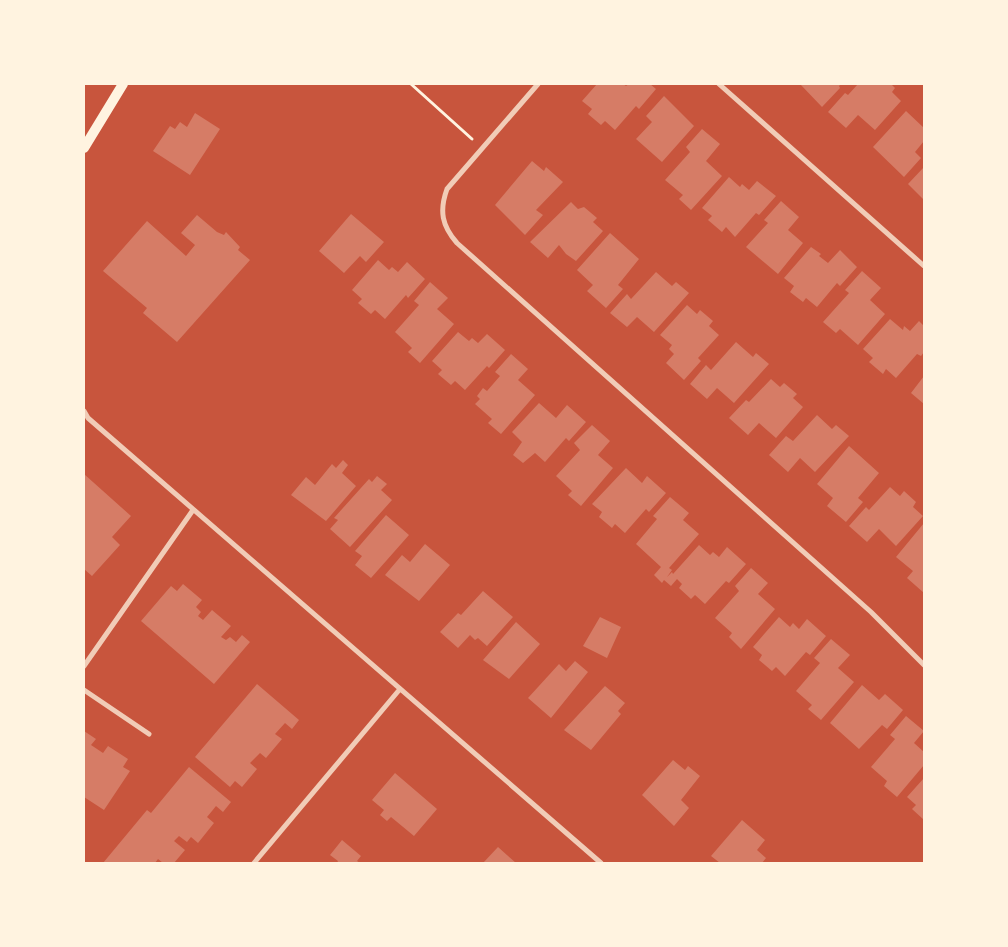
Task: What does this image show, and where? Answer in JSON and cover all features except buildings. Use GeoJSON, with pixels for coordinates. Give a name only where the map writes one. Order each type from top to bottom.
{"type":"FeatureCollection","features":[{"type":"Feature","properties":{"kind":"main road"},"geometry":{"type":"LineString","coordinates":[[84,148],[123,84]]}},
{"type":"Feature","properties":{"kind":"street"},"geometry":{"type":"LineString","coordinates":[[538,84],[447,189],[442,203],[445,225],[457,243],[871,612],[924,665]]}},
{"type":"Feature","properties":{"kind":"street"},"geometry":{"type":"LineString","coordinates":[[719,84],[924,266]]}},
{"type":"Feature","properties":{"kind":"street"},"geometry":{"type":"LineString","coordinates":[[84,411],[88,418],[192,510],[601,863]]}},
{"type":"Feature","properties":{"kind":"street"},"geometry":{"type":"LineString","coordinates":[[84,666],[192,510]]}},
{"type":"Feature","properties":{"kind":"street"},"geometry":{"type":"LineString","coordinates":[[254,863],[400,689]]}},
{"type":"Feature","properties":{"kind":"street"},"geometry":{"type":"LineString","coordinates":[[84,690],[149,734]]}},
{"type":"Feature","properties":{"kind":"path"},"geometry":{"type":"LineString","coordinates":[[411,84],[482,148]]}}]}
